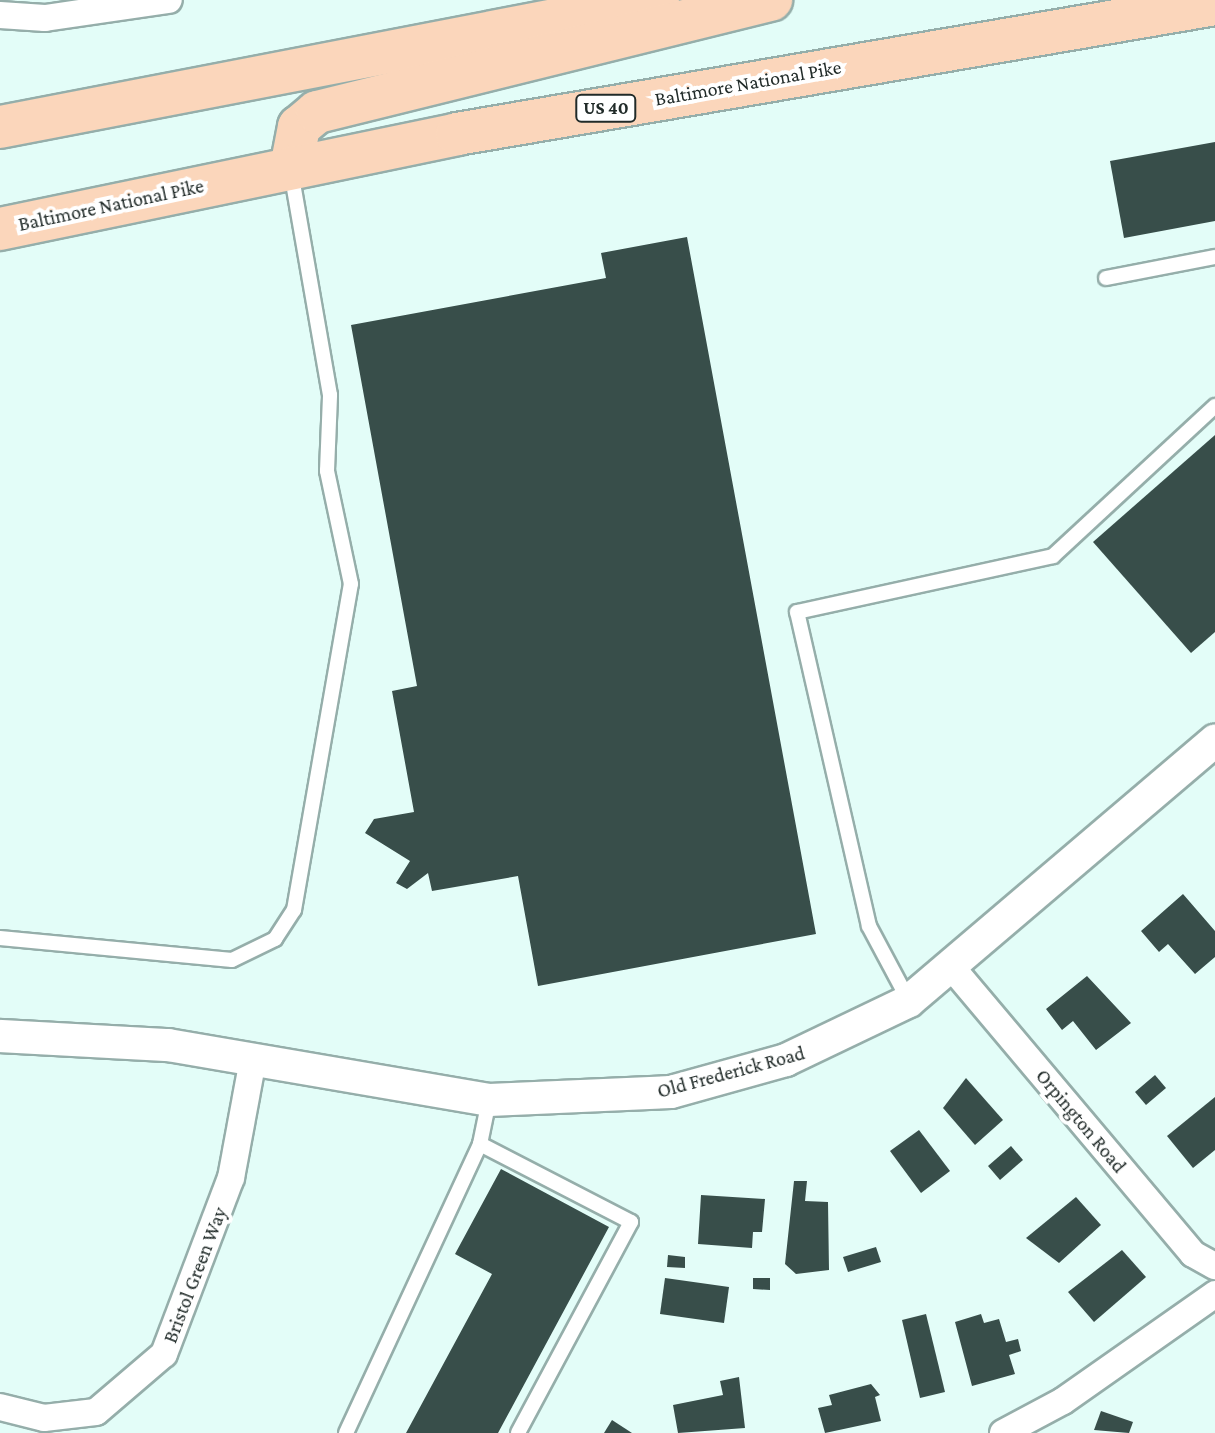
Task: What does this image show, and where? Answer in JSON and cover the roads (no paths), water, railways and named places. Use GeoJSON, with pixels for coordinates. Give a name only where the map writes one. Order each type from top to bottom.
{"type":"FeatureCollection","features":[{"type":"Feature","properties":{"kind":"main road"},"geometry":{"type":"LineString","coordinates":[[1,127],[658,0]]}},
{"type":"Feature","properties":{"kind":"main road"},"geometry":{"type":"LineString","coordinates":[[291,168],[299,127],[317,112],[771,0]]}},
{"type":"Feature","properties":{"kind":"main road","name":"Baltimore National Pike"},"geometry":{"type":"LineString","coordinates":[[0,229],[204,184],[1215,4]]}},
{"type":"Feature","properties":{"kind":"main road"},"geometry":{"type":"LineString","coordinates":[[0,246],[204,184]]}},
{"type":"Feature","properties":{"kind":"street"},"geometry":{"type":"LineString","coordinates":[[0,15],[169,0]]}},
{"type":"Feature","properties":{"kind":"street","name":"Old Frederick Road"},"geometry":{"type":"LineString","coordinates":[[0,1036],[168,1045],[489,1100],[671,1092],[798,1056],[909,1001],[954,970],[1210,755]]}},
{"type":"Feature","properties":{"kind":"street","name":"Orpington Road"},"geometry":{"type":"LineString","coordinates":[[954,970],[1193,1254],[1215,1266]]}},
{"type":"Feature","properties":{"kind":"street","name":"Bristol Green Way"},"geometry":{"type":"LineString","coordinates":[[0,1407],[44,1418],[96,1412],[164,1354],[231,1178],[253,1059]]}},
{"type":"Feature","properties":{"kind":"street"},"geometry":{"type":"LineString","coordinates":[[1003,1433],[1063,1401],[1215,1294]]}},
{"type":"Feature","properties":{"kind":"lane"},"geometry":{"type":"LineString","coordinates":[[0,938],[232,960],[275,939],[294,910],[351,584],[327,471],[330,395],[298,227],[291,168]]}},
{"type":"Feature","properties":{"kind":"lane"},"geometry":{"type":"LineString","coordinates":[[1106,278],[1215,257]]}},
{"type":"Feature","properties":{"kind":"lane"},"geometry":{"type":"LineString","coordinates":[[909,1001],[869,926],[797,612],[1053,556],[1215,406]]}},
{"type":"Feature","properties":{"kind":"lane"},"geometry":{"type":"LineString","coordinates":[[346,1433],[480,1144],[489,1100]]}},
{"type":"Feature","properties":{"kind":"lane"},"geometry":{"type":"LineString","coordinates":[[480,1144],[631,1222],[518,1433]]}}]}
